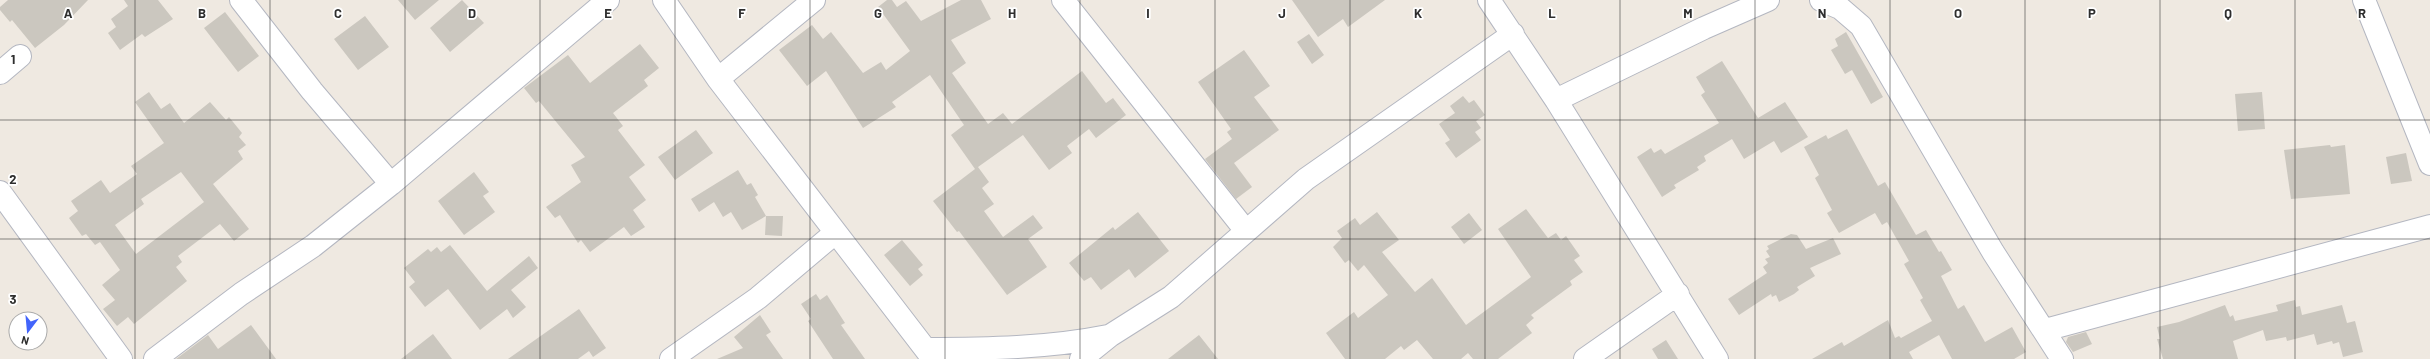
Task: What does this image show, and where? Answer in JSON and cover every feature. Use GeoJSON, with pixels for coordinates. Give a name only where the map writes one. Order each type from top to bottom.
{"type":"FeatureCollection","features":[{"type":"Feature","properties":{"kind":"street"},"geometry":{"type":"LineString","coordinates":[[241,0],[312,91],[391,184]]}},
{"type":"Feature","properties":{"kind":"street"},"geometry":{"type":"LineString","coordinates":[[155,359],[241,294],[313,246],[391,184],[608,0]]}},
{"type":"Feature","properties":{"kind":"street"},"geometry":{"type":"LineString","coordinates":[[664,0],[718,79],[835,234],[875,282],[929,354],[1062,343],[1111,335]]}},
{"type":"Feature","properties":{"kind":"street"},"geometry":{"type":"LineString","coordinates":[[718,79],[814,0]]}},
{"type":"Feature","properties":{"kind":"street"},"geometry":{"type":"LineString","coordinates":[[1063,0],[1246,231]]}},
{"type":"Feature","properties":{"kind":"street"},"geometry":{"type":"LineString","coordinates":[[1489,0],[1556,100],[1718,359]]}},
{"type":"Feature","properties":{"kind":"street"},"geometry":{"type":"LineString","coordinates":[[1556,100],[1768,0]]}},
{"type":"Feature","properties":{"kind":"street"},"geometry":{"type":"LineString","coordinates":[[1821,0],[1850,8],[1993,252],[2045,330],[2062,359]]}},
{"type":"Feature","properties":{"kind":"street"},"geometry":{"type":"LineString","coordinates":[[2364,0],[2430,164]]}},
{"type":"Feature","properties":{"kind":"street"},"geometry":{"type":"LineString","coordinates":[[1081,359],[1111,335],[1171,298],[1306,179],[1513,34]]}},
{"type":"Feature","properties":{"kind":"street"},"geometry":{"type":"LineString","coordinates":[[0,73],[20,56]]}},
{"type":"Feature","properties":{"kind":"street"},"geometry":{"type":"LineString","coordinates":[[0,192],[121,359]]}},
{"type":"Feature","properties":{"kind":"street"},"geometry":{"type":"LineString","coordinates":[[2045,330],[2430,226]]}},
{"type":"Feature","properties":{"kind":"street"},"geometry":{"type":"LineString","coordinates":[[671,359],[758,298],[835,234]]}},
{"type":"Feature","properties":{"kind":"street"},"geometry":{"type":"LineString","coordinates":[[1585,359],[1678,294]]}},
{"type":"Feature","properties":{"kind":"building"},"geometry":{"type":"Polygon","coordinates":[[[8,0],[88,0],[64,25],[35,48],[12,20],[10,22],[0,10],[0,7],[8,0]]]}},
{"type":"Feature","properties":{"kind":"building"},"geometry":{"type":"Polygon","coordinates":[[[124,0],[158,0],[173,19],[145,37],[142,34],[120,50],[108,33],[116,27],[111,19],[128,6],[124,0]]]}},
{"type":"Feature","properties":{"kind":"building"},"geometry":{"type":"Polygon","coordinates":[[[398,0],[439,0],[415,20],[398,0]]]}},
{"type":"Feature","properties":{"kind":"building"},"geometry":{"type":"Polygon","coordinates":[[[462,0],[484,23],[450,52],[430,28],[462,0]]]}},
{"type":"Feature","properties":{"kind":"building"},"geometry":{"type":"Polygon","coordinates":[[[887,0],[892,0],[897,7],[906,1],[921,21],[961,0],[981,0],[991,19],[951,40],[966,63],[952,73],[988,124],[1003,113],[1012,124],[1082,71],[1106,103],[1113,98],[1126,115],[1096,138],[1089,129],[1067,146],[1072,153],[1049,170],[1023,135],[978,167],[989,182],[982,188],[994,204],[984,211],[1003,237],[1033,215],[1043,228],[1028,239],[1047,267],[1007,295],[959,231],[957,232],[933,201],[975,169],[951,135],[964,125],[930,75],[892,102],[896,107],[863,128],[826,71],[807,86],[779,50],[812,25],[823,39],[831,32],[863,73],[881,62],[886,70],[910,51],[878,7],[887,0]]]}},
{"type":"Feature","properties":{"kind":"building"},"geometry":{"type":"Polygon","coordinates":[[[1292,0],[1385,0],[1348,27],[1343,19],[1318,37],[1292,0]]]}},
{"type":"Feature","properties":{"kind":"building"},"geometry":{"type":"Polygon","coordinates":[[[225,12],[259,56],[238,72],[204,28],[225,12]]]}},
{"type":"Feature","properties":{"kind":"building"},"geometry":{"type":"Polygon","coordinates":[[[365,16],[389,47],[358,70],[334,39],[365,16]]]}},
{"type":"Feature","properties":{"kind":"building"},"geometry":{"type":"Polygon","coordinates":[[[1846,32],[1883,97],[1871,104],[1852,70],[1845,74],[1831,50],[1838,46],[1835,39],[1846,32]]]}},
{"type":"Feature","properties":{"kind":"building"},"geometry":{"type":"Polygon","coordinates":[[[1309,34],[1324,55],[1312,64],[1297,42],[1309,34]]]}},
{"type":"Feature","properties":{"kind":"building"},"geometry":{"type":"Polygon","coordinates":[[[640,44],[659,68],[644,80],[648,86],[613,113],[623,126],[618,130],[645,165],[629,177],[646,200],[633,210],[645,227],[631,236],[624,227],[590,252],[581,240],[578,243],[560,215],[555,218],[546,207],[581,182],[571,165],[585,157],[539,101],[536,103],[524,88],[568,55],[590,83],[640,44]]]}},
{"type":"Feature","properties":{"kind":"building"},"geometry":{"type":"Polygon","coordinates":[[[1244,50],[1270,86],[1254,97],[1279,130],[1234,163],[1252,187],[1236,199],[1205,159],[1232,139],[1227,132],[1231,129],[1198,82],[1244,50]]]}},
{"type":"Feature","properties":{"kind":"building"},"geometry":{"type":"Polygon","coordinates":[[[1722,61],[1758,118],[1785,102],[1808,137],[1781,153],[1774,141],[1744,159],[1732,139],[1704,156],[1706,161],[1697,167],[1699,170],[1674,185],[1676,188],[1662,197],[1637,157],[1651,148],[1654,153],[1661,149],[1665,154],[1719,123],[1701,95],[1705,92],[1696,77],[1722,61]]]}},
{"type":"Feature","properties":{"kind":"building"},"geometry":{"type":"Polygon","coordinates":[[[149,92],[161,109],[170,103],[184,123],[210,102],[226,120],[229,117],[242,133],[239,137],[246,145],[238,151],[243,159],[213,184],[249,229],[234,241],[220,224],[178,256],[182,262],[176,267],[187,281],[134,324],[128,317],[117,326],[103,309],[115,300],[102,285],[120,270],[100,242],[95,245],[86,234],[82,236],[69,218],[78,211],[71,201],[101,180],[110,193],[137,174],[131,166],[164,143],[135,102],[149,92]],[[181,172],[141,199],[144,204],[115,225],[136,254],[204,202],[181,172]]]}},
{"type":"Feature","properties":{"kind":"building"},"geometry":{"type":"Polygon","coordinates":[[[2262,92],[2265,129],[2238,131],[2235,94],[2262,92]]]}},
{"type":"Feature","properties":{"kind":"building"},"geometry":{"type":"Polygon","coordinates":[[[1463,96],[1469,103],[1474,100],[1485,115],[1476,121],[1481,128],[1475,132],[1481,140],[1456,158],[1445,143],[1450,140],[1439,124],[1455,113],[1450,106],[1463,96]]]}},
{"type":"Feature","properties":{"kind":"building"},"geometry":{"type":"Polygon","coordinates":[[[1847,129],[1878,186],[1885,182],[1916,235],[1926,230],[1939,252],[1941,251],[1952,270],[1941,276],[1958,309],[1964,305],[1985,342],[2012,327],[2026,352],[2014,359],[1952,359],[1939,335],[1909,352],[1913,359],[1812,359],[1842,342],[1844,346],[1888,320],[1895,338],[1899,336],[1901,338],[1932,321],[1920,300],[1923,298],[1904,264],[1909,261],[1887,222],[1882,225],[1875,213],[1839,233],[1827,213],[1832,210],[1815,178],[1819,175],[1804,147],[1826,135],[1828,139],[1847,129]]]}},
{"type":"Feature","properties":{"kind":"building"},"geometry":{"type":"Polygon","coordinates":[[[696,130],[713,153],[675,180],[658,157],[696,130]]]}},
{"type":"Feature","properties":{"kind":"building"},"geometry":{"type":"Polygon","coordinates":[[[2330,145],[2331,147],[2345,145],[2350,194],[2291,199],[2284,150],[2330,145]]]}},
{"type":"Feature","properties":{"kind":"building"},"geometry":{"type":"Polygon","coordinates":[[[2406,153],[2412,181],[2391,184],[2386,157],[2406,153]]]}},
{"type":"Feature","properties":{"kind":"building"},"geometry":{"type":"Polygon","coordinates":[[[738,170],[747,185],[751,183],[758,195],[755,197],[766,216],[742,230],[731,212],[723,217],[714,202],[699,212],[691,199],[738,170]]]}},
{"type":"Feature","properties":{"kind":"building"},"geometry":{"type":"Polygon","coordinates":[[[474,172],[489,192],[483,196],[495,212],[464,235],[438,201],[474,172]]]}},
{"type":"Feature","properties":{"kind":"building"},"geometry":{"type":"Polygon","coordinates":[[[1526,209],[1548,238],[1556,233],[1561,240],[1566,236],[1580,256],[1574,260],[1583,272],[1570,281],[1572,285],[1531,315],[1534,318],[1526,325],[1532,333],[1498,359],[1473,359],[1468,353],[1461,359],[1433,359],[1417,340],[1404,350],[1401,346],[1385,359],[1345,359],[1326,333],[1354,312],[1358,318],[1388,295],[1364,265],[1358,271],[1349,260],[1345,263],[1333,247],[1342,238],[1337,231],[1355,218],[1360,225],[1377,212],[1399,240],[1382,252],[1415,292],[1432,278],[1466,325],[1531,277],[1498,229],[1526,209]]]}},
{"type":"Feature","properties":{"kind":"building"},"geometry":{"type":"Polygon","coordinates":[[[1138,212],[1169,251],[1135,278],[1129,269],[1101,290],[1091,277],[1084,281],[1069,263],[1113,227],[1115,230],[1138,212]]]}},
{"type":"Feature","properties":{"kind":"building"},"geometry":{"type":"Polygon","coordinates":[[[1469,213],[1482,230],[1464,244],[1451,227],[1469,213]]]}},
{"type":"Feature","properties":{"kind":"building"},"geometry":{"type":"Polygon","coordinates":[[[766,216],[783,216],[782,236],[765,235],[766,216]]]}},
{"type":"Feature","properties":{"kind":"building"},"geometry":{"type":"Polygon","coordinates":[[[1791,234],[1797,235],[1806,249],[1833,238],[1841,254],[1810,268],[1815,276],[1797,287],[1799,290],[1794,294],[1779,302],[1776,295],[1772,297],[1771,294],[1739,315],[1728,299],[1767,273],[1763,267],[1768,263],[1765,259],[1770,257],[1766,251],[1769,249],[1767,246],[1791,234]]]}},
{"type":"Feature","properties":{"kind":"building"},"geometry":{"type":"Polygon","coordinates":[[[902,240],[923,265],[918,269],[923,275],[910,286],[884,255],[902,240]]]}},
{"type":"Feature","properties":{"kind":"building"},"geometry":{"type":"Polygon","coordinates":[[[450,245],[487,291],[529,256],[538,268],[511,290],[526,307],[513,318],[507,309],[480,330],[448,289],[425,307],[409,287],[415,282],[404,268],[428,249],[431,252],[437,247],[441,252],[450,245]]]}},
{"type":"Feature","properties":{"kind":"building"},"geometry":{"type":"Polygon","coordinates":[[[816,294],[820,300],[827,295],[845,323],[841,325],[865,359],[833,359],[808,321],[811,319],[801,304],[816,294]]]}},
{"type":"Feature","properties":{"kind":"building"},"geometry":{"type":"Polygon","coordinates":[[[2295,300],[2296,307],[2300,306],[2302,315],[2342,305],[2347,323],[2355,321],[2363,352],[2343,357],[2339,342],[2333,344],[2332,341],[2317,345],[2314,334],[2287,341],[2286,337],[2266,341],[2263,330],[2233,341],[2238,359],[2163,359],[2157,339],[2160,339],[2157,327],[2179,322],[2225,305],[2230,317],[2233,315],[2235,321],[2278,311],[2276,305],[2295,300]]]}},
{"type":"Feature","properties":{"kind":"building"},"geometry":{"type":"Polygon","coordinates":[[[579,309],[606,348],[593,357],[589,351],[578,359],[508,359],[579,309]]]}},
{"type":"Feature","properties":{"kind":"building"},"geometry":{"type":"Polygon","coordinates":[[[760,315],[771,332],[766,335],[783,359],[717,359],[743,348],[734,337],[760,315]]]}},
{"type":"Feature","properties":{"kind":"building"},"geometry":{"type":"Polygon","coordinates":[[[251,325],[276,359],[176,359],[208,335],[218,349],[251,325]]]}},
{"type":"Feature","properties":{"kind":"building"},"geometry":{"type":"Polygon","coordinates":[[[2086,332],[2092,344],[2073,352],[2066,342],[2068,337],[2086,332]]]}},
{"type":"Feature","properties":{"kind":"building"},"geometry":{"type":"Polygon","coordinates":[[[433,334],[452,359],[401,359],[433,334]]]}},
{"type":"Feature","properties":{"kind":"building"},"geometry":{"type":"Polygon","coordinates":[[[1199,335],[1218,359],[1168,359],[1199,335]]]}},
{"type":"Feature","properties":{"kind":"building"},"geometry":{"type":"Polygon","coordinates":[[[1666,340],[1678,359],[1658,359],[1652,349],[1666,340]]]}}]}
